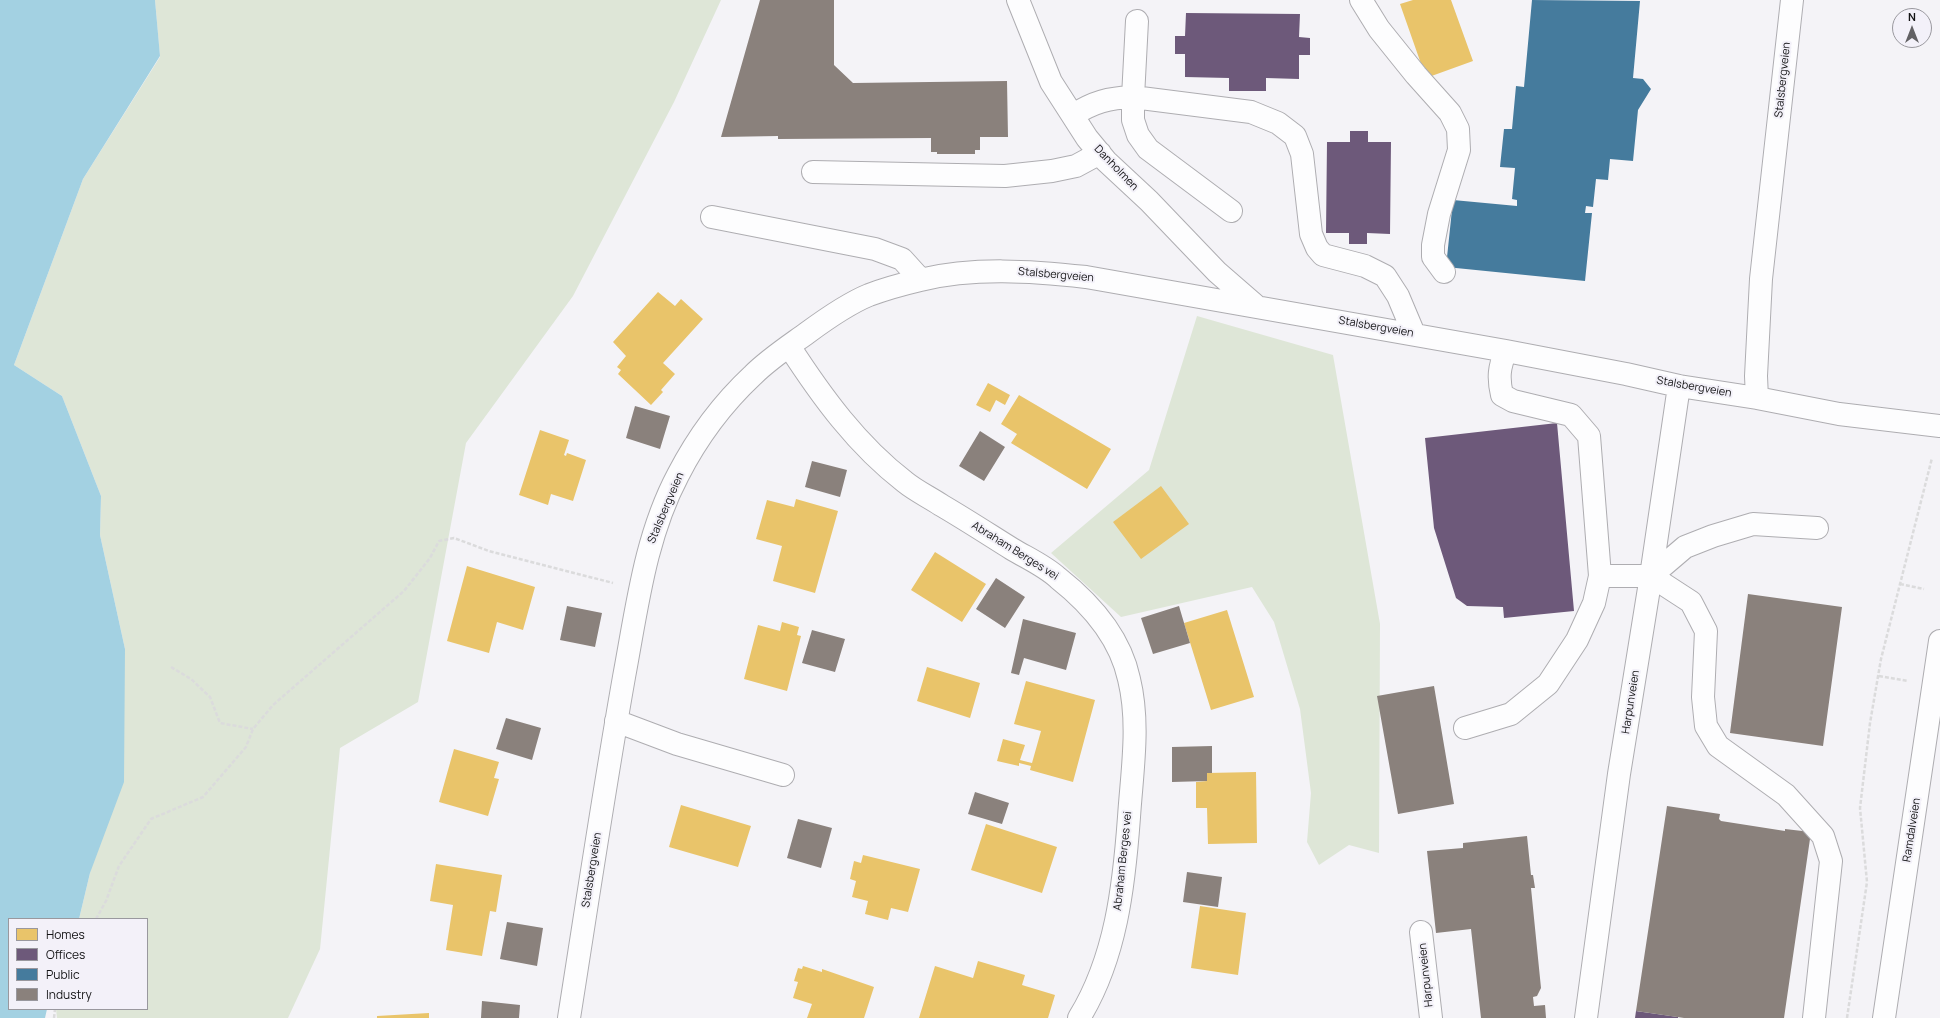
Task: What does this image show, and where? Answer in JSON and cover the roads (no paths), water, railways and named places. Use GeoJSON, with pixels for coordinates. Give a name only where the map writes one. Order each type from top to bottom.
{"type":"FeatureCollection","features":[{"type":"Feature","properties":{"kind":"street","name":"Danholmen"},"geometry":{"type":"LineString","coordinates":[[1018,0],[1051,82],[1100,153],[1149,201],[1217,272],[1256,306]]}},
{"type":"Feature","properties":{"kind":"street"},"geometry":{"type":"LineString","coordinates":[[1361,0],[1379,29],[1416,75],[1450,113],[1458,129],[1459,150],[1439,214],[1432,245],[1433,257],[1444,272]]}},
{"type":"Feature","properties":{"kind":"street","name":"Stalsbergveien"},"geometry":{"type":"LineString","coordinates":[[1757,398],[1756,376],[1761,279],[1792,0]]}},
{"type":"Feature","properties":{"kind":"street"},"geometry":{"type":"LineString","coordinates":[[1138,21],[1133,97],[1134,120],[1138,135],[1148,148],[1231,212]]}},
{"type":"Feature","properties":{"kind":"street"},"geometry":{"type":"LineString","coordinates":[[1073,115],[1090,104],[1113,98],[1133,97],[1251,112],[1278,123],[1295,136],[1302,154],[1311,234],[1317,248],[1323,255],[1365,266],[1385,276],[1398,296],[1414,334]]}},
{"type":"Feature","properties":{"kind":"street"},"geometry":{"type":"LineString","coordinates":[[813,172],[1005,176],[1052,171],[1076,166],[1100,153]]}},
{"type":"Feature","properties":{"kind":"street"},"geometry":{"type":"LineString","coordinates":[[712,217],[875,249],[902,259],[921,280]]}},
{"type":"Feature","properties":{"kind":"street","name":"Stalsbergveien"},"geometry":{"type":"LineString","coordinates":[[569,1018],[616,721],[648,551],[658,521],[677,476],[701,436],[722,408],[754,374],[789,346],[827,318],[869,295],[921,280],[978,272],[1036,271],[1086,277],[1414,334],[1626,374],[1679,386],[1757,398],[1839,414],[1940,426]]}},
{"type":"Feature","properties":{"kind":"street","name":"Abraham Berges vei"},"geometry":{"type":"LineString","coordinates":[[789,346],[818,391],[848,428],[874,456],[907,484],[1057,577],[1097,613],[1115,640],[1129,677],[1133,701],[1135,736],[1126,863],[1115,933],[1101,971],[1079,1018]]}},
{"type":"Feature","properties":{"kind":"street"},"geometry":{"type":"LineString","coordinates":[[1465,728],[1511,714],[1548,684],[1577,640],[1594,603],[1600,576],[1589,436],[1571,415],[1513,401],[1502,395],[1498,380],[1500,365],[1506,351]]}},
{"type":"Feature","properties":{"kind":"street","name":"Harpunveien"},"geometry":{"type":"LineString","coordinates":[[1586,1018],[1619,774],[1651,576],[1679,386]]}},
{"type":"Feature","properties":{"kind":"street"},"geometry":{"type":"LineString","coordinates":[[1651,576],[1685,547],[1713,536],[1753,524],[1817,528]]}},
{"type":"Feature","properties":{"kind":"street"},"geometry":{"type":"LineString","coordinates":[[1600,576],[1651,576],[1691,602],[1706,631],[1703,697],[1706,726],[1718,746],[1786,794],[1823,836],[1831,861],[1814,1018]]}},
{"type":"Feature","properties":{"kind":"street","name":"Ramdalveien"},"geometry":{"type":"LineString","coordinates":[[1884,1018],[1937,686],[1940,641]]}},
{"type":"Feature","properties":{"kind":"street"},"geometry":{"type":"LineString","coordinates":[[616,721],[676,744],[783,775]]}},
{"type":"Feature","properties":{"kind":"street","name":"Harpunveien"},"geometry":{"type":"LineString","coordinates":[[1421,932],[1431,1018]]}},
{"type":"Feature","properties":{"kind":"water"},"geometry":{"type":"Polygon","coordinates":[[[0,0],[155,0],[160,56],[83,179],[14,365],[62,396],[101,496],[100,535],[125,649],[124,782],[90,873],[79,918],[8,918],[8,1010],[47,1010],[45,1018],[0,1018],[0,0]]]}}]}
